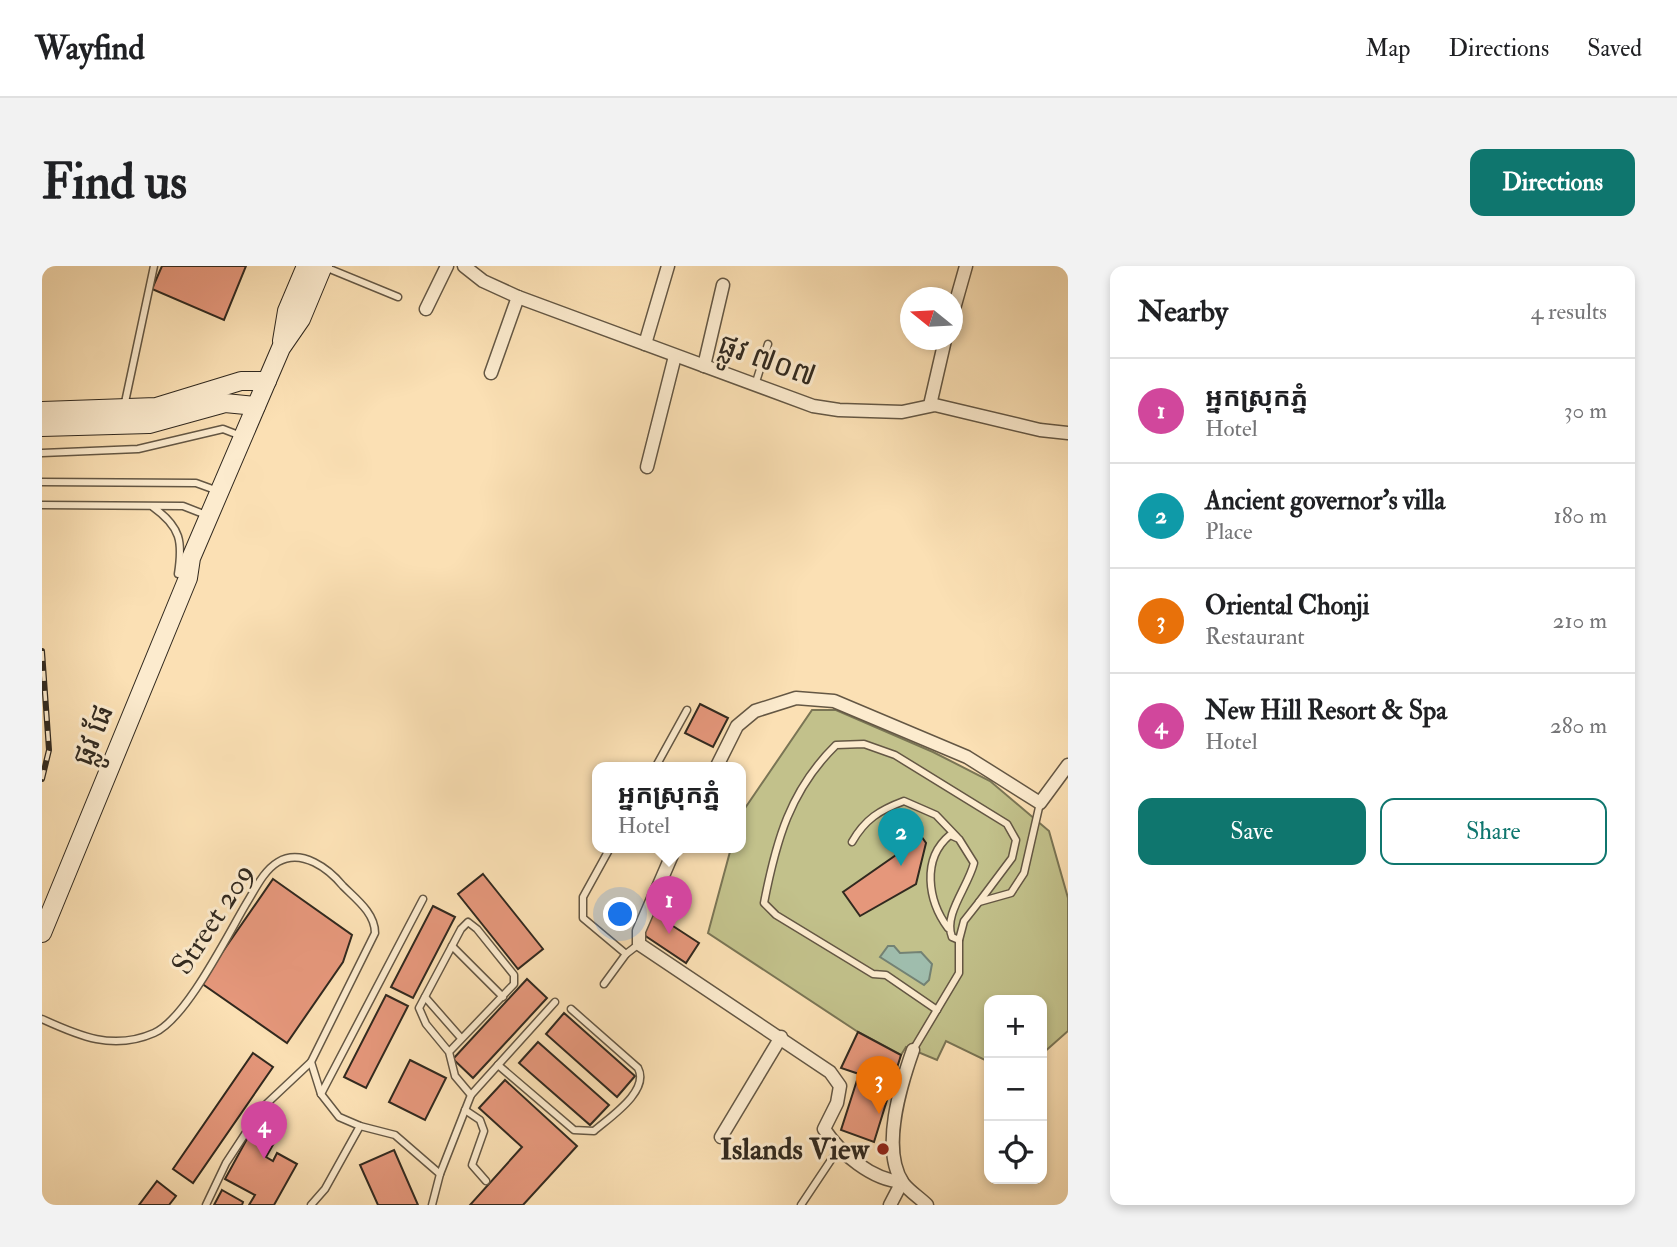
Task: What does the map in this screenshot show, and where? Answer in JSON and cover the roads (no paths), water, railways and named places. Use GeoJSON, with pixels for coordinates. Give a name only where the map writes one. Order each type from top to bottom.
{"type":"FeatureCollection","features":[{"type":"Feature","properties":{"kind":"street","name":"ផ្លូវ ផែ"},"geometry":{"type":"LineString","coordinates":[[281,348],[287,311],[306,266]]}},
{"type":"Feature","properties":{"kind":"street","name":"ផ្លូវ ផែ"},"geometry":{"type":"LineString","coordinates":[[42,933],[188,578],[191,558],[281,348],[301,318],[323,266]]}},
{"type":"Feature","properties":{"kind":"street"},"geometry":{"type":"LineString","coordinates":[[426,309],[447,266]]}},
{"type":"Feature","properties":{"kind":"street","name":"ផ្លូវ ៧០៧"},"geometry":{"type":"LineString","coordinates":[[464,266],[483,281],[518,297],[813,405],[839,410],[902,412],[930,405],[1040,430],[1068,433]]}},
{"type":"Feature","properties":{"kind":"street"},"geometry":{"type":"LineString","coordinates":[[645,344],[667,266]]}},
{"type":"Feature","properties":{"kind":"street"},"geometry":{"type":"LineString","coordinates":[[960,287],[966,266]]}},
{"type":"Feature","properties":{"kind":"street"},"geometry":{"type":"LineString","coordinates":[[704,366],[723,285]]}},
{"type":"Feature","properties":{"kind":"street"},"geometry":{"type":"LineString","coordinates":[[491,373],[518,297]]}},
{"type":"Feature","properties":{"kind":"street"},"geometry":{"type":"LineString","coordinates":[[930,405],[943,350]]}},
{"type":"Feature","properties":{"kind":"street"},"geometry":{"type":"LineString","coordinates":[[646,467],[676,356]]}},
{"type":"Feature","properties":{"kind":"street"},"geometry":{"type":"LineString","coordinates":[[42,411],[156,407],[241,381],[267,381]]}},
{"type":"Feature","properties":{"kind":"street"},"geometry":{"type":"LineString","coordinates":[[42,427],[149,424],[225,403],[256,407]]}},
{"type":"Feature","properties":{"kind":"street","name":"ផ្លូវ ផែ"},"geometry":{"type":"LineString","coordinates":[[42,901],[178,574],[191,558]]}},
{"type":"Feature","properties":{"kind":"street"},"geometry":{"type":"LineString","coordinates":[[719,762],[737,726],[755,711],[796,698],[834,701],[967,757],[1040,803],[1068,765]]}},
{"type":"Feature","properties":{"kind":"street"},"geometry":{"type":"LineString","coordinates":[[673,853],[639,931],[639,944],[830,1072],[840,1086],[836,1103],[824,1129],[839,1148],[875,1174],[890,1181],[902,1182]]}},
{"type":"Feature","properties":{"kind":"street"},"geometry":{"type":"LineString","coordinates":[[721,1138],[781,1037]]}},
{"type":"Feature","properties":{"kind":"street"},"geometry":{"type":"LineString","coordinates":[[913,1050],[899,1090],[894,1124],[896,1159],[902,1182],[927,1205]]}},
{"type":"Feature","properties":{"kind":"street"},"geometry":{"type":"LineString","coordinates":[[890,1205],[902,1182]]}},
{"type":"Feature","properties":{"kind":"lane"},"geometry":{"type":"LineString","coordinates":[[124,409],[154,266]]}},
{"type":"Feature","properties":{"kind":"lane"},"geometry":{"type":"LineString","coordinates":[[323,266],[398,296]]}},
{"type":"Feature","properties":{"kind":"lane"},"geometry":{"type":"LineString","coordinates":[[755,385],[768,344]]}},
{"type":"Feature","properties":{"kind":"lane"},"geometry":{"type":"LineString","coordinates":[[42,453],[138,449],[223,429],[243,436]]}},
{"type":"Feature","properties":{"kind":"lane"},"geometry":{"type":"LineString","coordinates":[[42,482],[197,483],[219,492]]}},
{"type":"Feature","properties":{"kind":"lane"},"geometry":{"type":"LineString","coordinates":[[42,505],[183,506],[209,516]]}},
{"type":"Feature","properties":{"kind":"lane"},"geometry":{"type":"LineString","coordinates":[[152,506],[166,516],[183,546],[178,574]]}},
{"type":"Feature","properties":{"kind":"lane"},"geometry":{"type":"LineString","coordinates":[[658,762],[687,710]]}},
{"type":"Feature","properties":{"kind":"lane"},"geometry":{"type":"LineString","coordinates":[[913,1050],[937,1010],[959,972],[959,940],[964,921],[1012,858],[1016,840],[1007,824],[895,755],[864,744],[836,745],[813,768],[790,809],[773,856],[764,902],[776,915],[873,974],[886,975],[937,1010]]}},
{"type":"Feature","properties":{"kind":"lane"},"geometry":{"type":"LineString","coordinates":[[852,842],[862,825],[880,810],[904,801],[936,815],[959,838],[974,863],[969,882],[950,915],[948,928]]}},
{"type":"Feature","properties":{"kind":"lane"},"geometry":{"type":"LineString","coordinates":[[979,902],[1011,893],[1024,873],[1040,803]]}},
{"type":"Feature","properties":{"kind":"lane"},"geometry":{"type":"LineString","coordinates":[[959,838],[950,835],[942,842],[936,851],[930,873],[938,914],[952,937],[959,940]]}},
{"type":"Feature","properties":{"kind":"lane"},"geometry":{"type":"LineString","coordinates":[[607,853],[583,897],[583,918],[626,954]]}},
{"type":"Feature","properties":{"kind":"lane","name":"Street 209"},"geometry":{"type":"LineString","coordinates":[[42,1019],[89,1040],[103,1042],[136,1040],[157,1032],[182,1009],[268,871],[284,859],[302,859],[330,870],[373,919],[375,926],[363,961],[311,1062]]}},
{"type":"Feature","properties":{"kind":"lane"},"geometry":{"type":"LineString","coordinates":[[321,1094],[423,899]]}},
{"type":"Feature","properties":{"kind":"lane"},"geometry":{"type":"LineString","coordinates":[[449,1052],[514,984],[514,975],[477,929],[468,922],[461,929],[419,1008],[426,1024],[449,1052],[455,1076],[471,1095]]}},
{"type":"Feature","properties":{"kind":"lane"},"geometry":{"type":"LineString","coordinates":[[604,984],[626,954],[639,944]]}},
{"type":"Feature","properties":{"kind":"lane"},"geometry":{"type":"LineString","coordinates":[[452,946],[503,996]]}},
{"type":"Feature","properties":{"kind":"lane"},"geometry":{"type":"LineString","coordinates":[[425,997],[461,1038]]}},
{"type":"Feature","properties":{"kind":"lane"},"geometry":{"type":"LineString","coordinates":[[432,1205],[440,1174],[471,1095],[555,1002]]}},
{"type":"Feature","properties":{"kind":"lane"},"geometry":{"type":"LineString","coordinates":[[498,1065],[574,1130],[594,1131],[623,1106],[641,1083],[642,1075],[638,1068],[570,1009]]}},
{"type":"Feature","properties":{"kind":"lane"},"geometry":{"type":"LineString","coordinates":[[206,1205],[226,1163],[262,1108],[311,1062],[321,1094],[339,1117],[360,1126],[395,1135],[440,1174]]}},
{"type":"Feature","properties":{"kind":"lane"},"geometry":{"type":"LineString","coordinates":[[465,1110],[480,1121],[484,1131],[472,1165],[486,1181]]}},
{"type":"Feature","properties":{"kind":"lane"},"geometry":{"type":"LineString","coordinates":[[311,1205],[325,1189],[360,1126]]}},
{"type":"Feature","properties":{"kind":"lane"},"geometry":{"type":"LineString","coordinates":[[801,1205],[839,1148]]}},
{"type":"Feature","properties":{"kind":"railway"},"geometry":{"type":"LineString","coordinates":[[42,651],[49,750],[42,779]]}},
{"type":"Feature","properties":{"kind":"place","name":"Ancient governor's villa"},"geometry":{"type":"Point","coordinates":[901,866]}},
{"type":"Feature","properties":{"kind":"place","name":"អ្នកស្រុកភ្នំ"},"geometry":{"type":"Point","coordinates":[669,934]}},
{"type":"Feature","properties":{"kind":"place","name":"Oriental Chonji"},"geometry":{"type":"Point","coordinates":[879,1114]}},
{"type":"Feature","properties":{"kind":"place","name":"Islands View"},"geometry":{"type":"Point","coordinates":[883,1149]}},
{"type":"Feature","properties":{"kind":"place","name":"New Hill Resort & Spa"},"geometry":{"type":"Point","coordinates":[264,1159]}}]}
